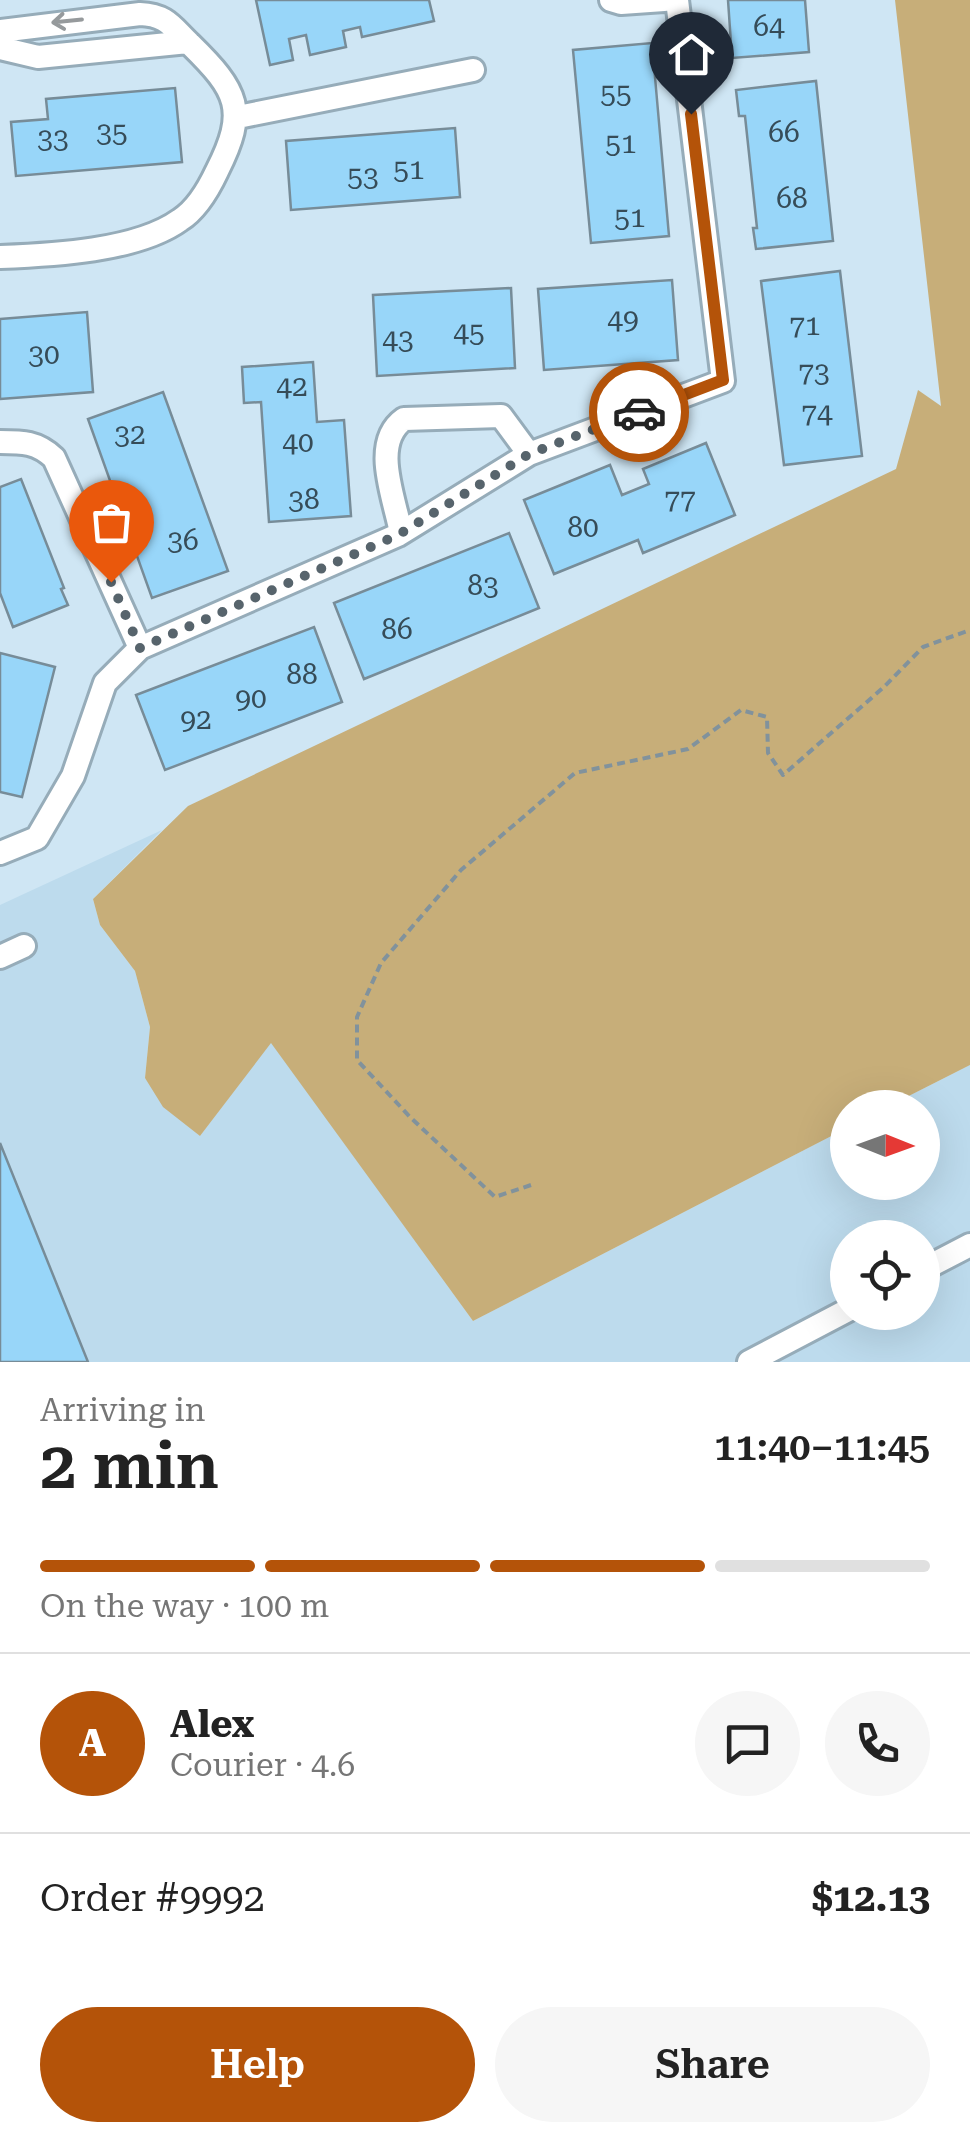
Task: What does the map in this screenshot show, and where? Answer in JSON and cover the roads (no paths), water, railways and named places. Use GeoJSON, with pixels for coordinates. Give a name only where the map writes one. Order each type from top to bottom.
{"type":"FeatureCollection","features":[{"type":"Feature","properties":{"kind":"street"},"geometry":{"type":"LineString","coordinates":[[610,0],[664,0]]}},
{"type":"Feature","properties":{"kind":"street"},"geometry":{"type":"LineString","coordinates":[[0,853],[37,838],[73,776],[105,683],[140,648],[401,533],[529,454],[723,380],[677,0]]}},
{"type":"Feature","properties":{"kind":"street"},"geometry":{"type":"LineString","coordinates":[[0,31],[158,14],[169,20],[212,64],[229,92],[238,118],[209,187],[181,220],[131,242],[51,255],[0,257]]}},
{"type":"Feature","properties":{"kind":"street"},"geometry":{"type":"LineString","coordinates":[[0,48],[38,56],[188,42]]}},
{"type":"Feature","properties":{"kind":"street"},"geometry":{"type":"LineString","coordinates":[[238,118],[473,70]]}},
{"type":"Feature","properties":{"kind":"street"},"geometry":{"type":"LineString","coordinates":[[401,533],[386,442],[394,426],[404,419],[501,416],[529,454]]}},
{"type":"Feature","properties":{"kind":"street"},"geometry":{"type":"LineString","coordinates":[[0,442],[27,442],[42,447],[54,458],[140,648]]}},
{"type":"Feature","properties":{"kind":"street"},"geometry":{"type":"LineString","coordinates":[[0,957],[24,946]]}},
{"type":"Feature","properties":{"kind":"street"},"geometry":{"type":"LineString","coordinates":[[940,1261],[970,1246]]}},
{"type":"Feature","properties":{"kind":"street"},"geometry":{"type":"LineString","coordinates":[[749,1362],[830,1319]]}}]}
